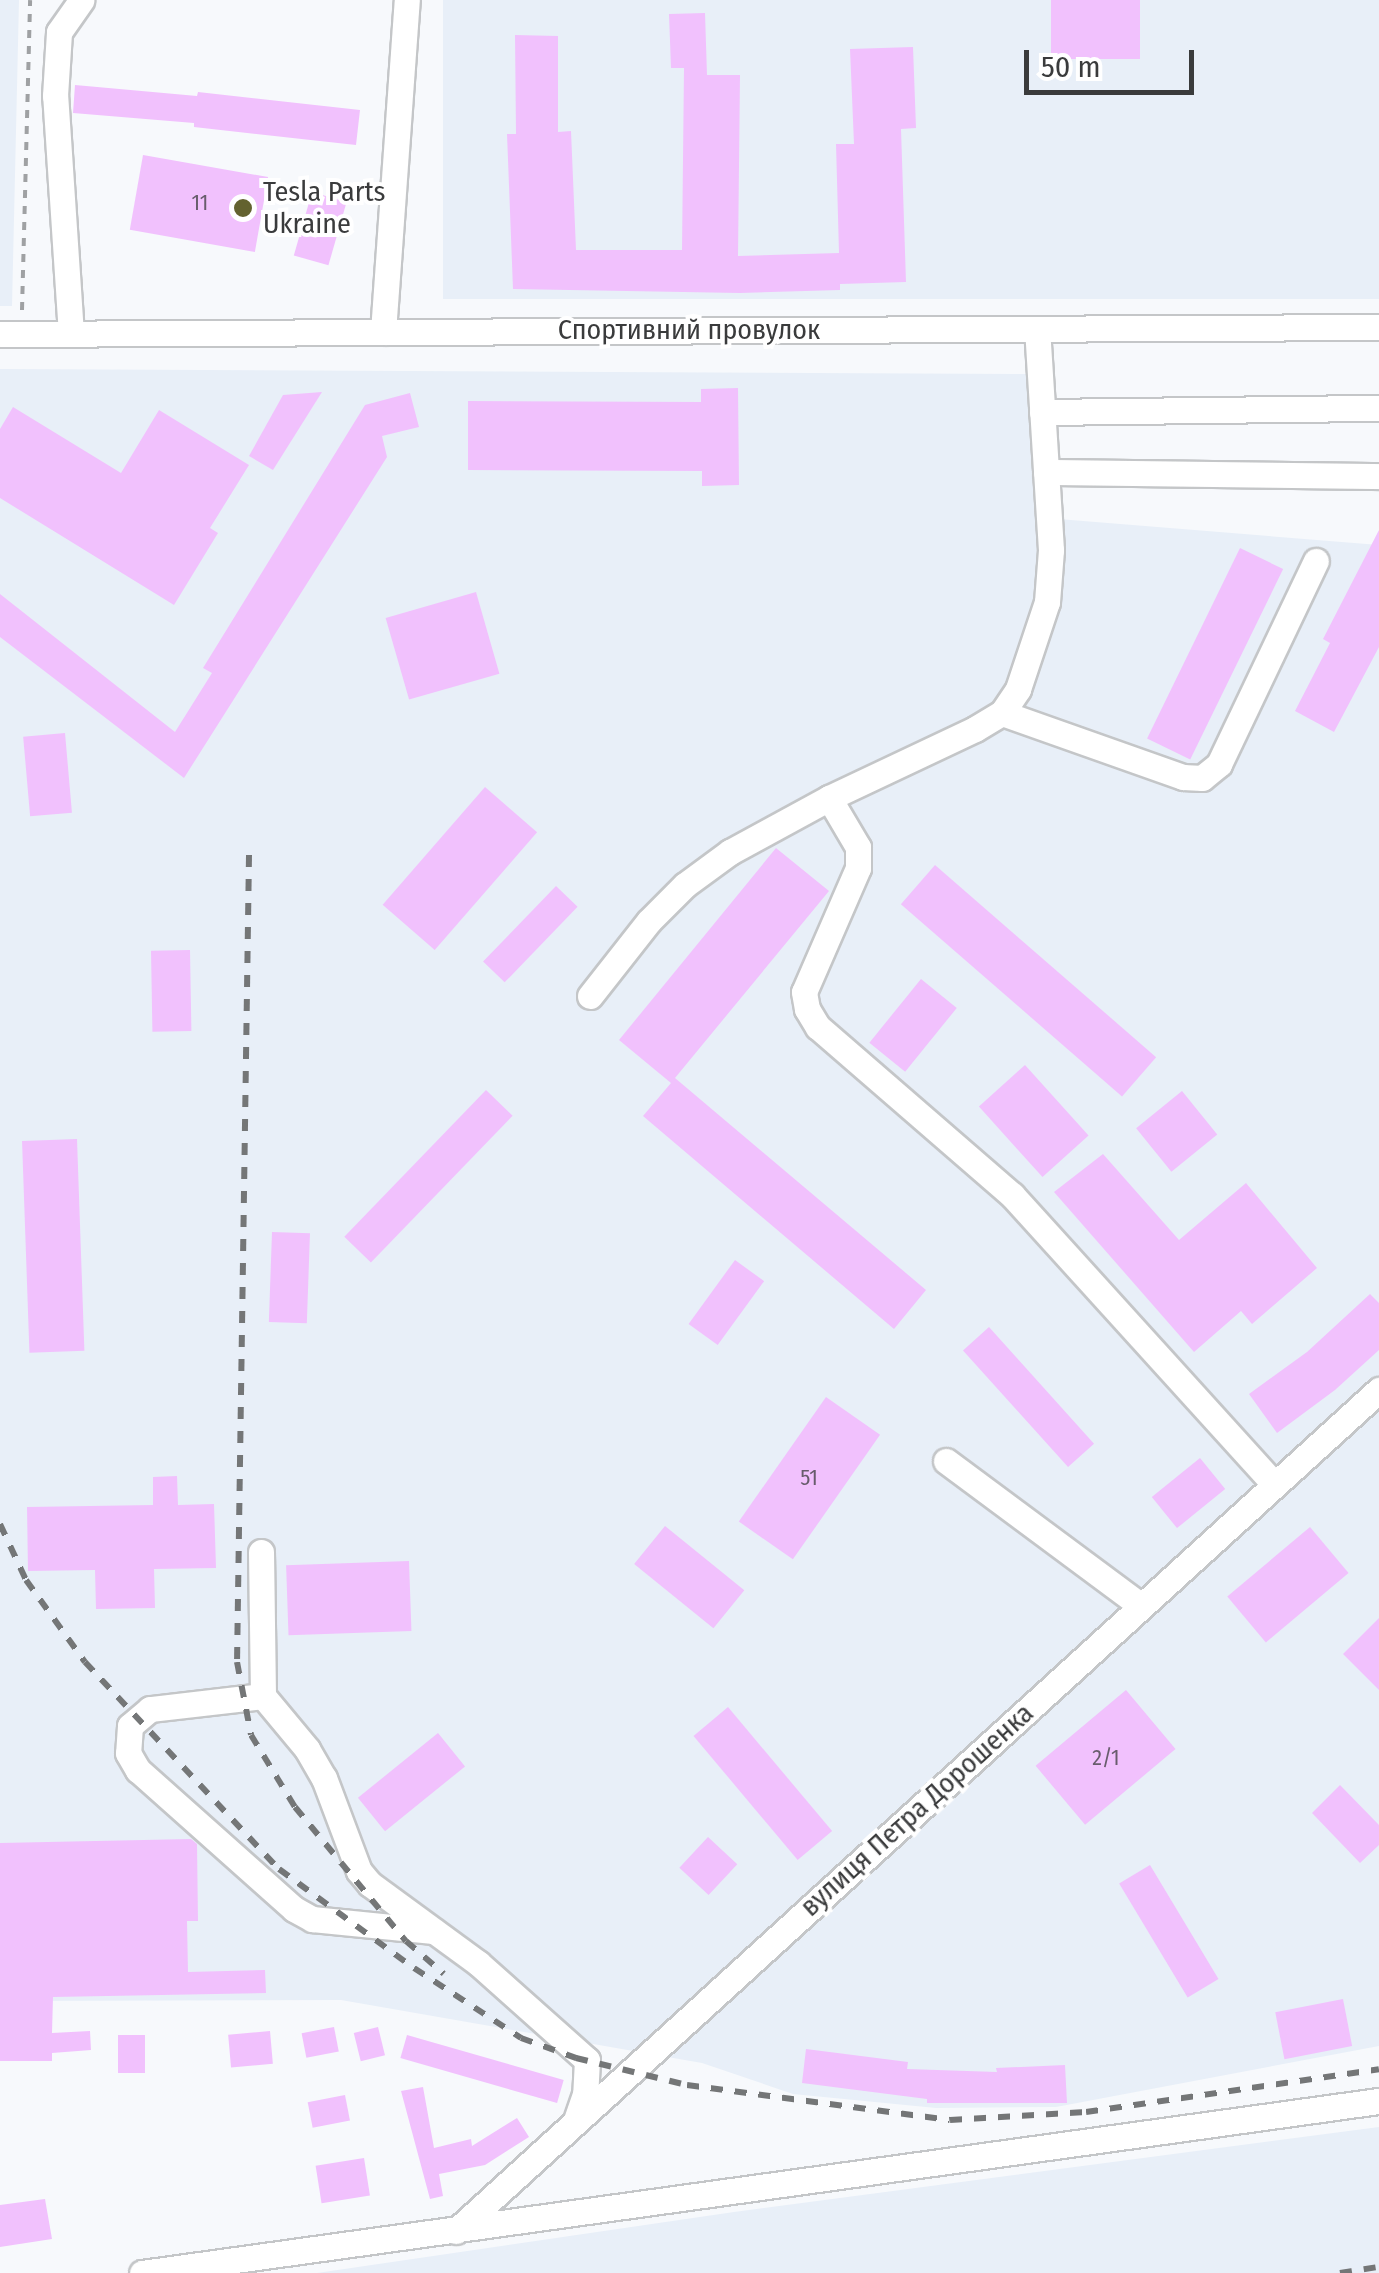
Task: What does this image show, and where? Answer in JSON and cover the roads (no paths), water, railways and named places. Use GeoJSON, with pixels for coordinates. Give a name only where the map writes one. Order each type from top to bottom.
{"type":"FeatureCollection","features":[{"type":"Feature","properties":{"kind":"street"},"geometry":{"type":"LineString","coordinates":[[71,334],[55,96],[59,32],[81,0]]}},
{"type":"Feature","properties":{"kind":"street"},"geometry":{"type":"LineString","coordinates":[[383,332],[407,0]]}},
{"type":"Feature","properties":{"kind":"street","name":"Спортивний провулок"},"geometry":{"type":"LineString","coordinates":[[10,334],[1379,327]]}},
{"type":"Feature","properties":{"kind":"street"},"geometry":{"type":"LineString","coordinates":[[590,996],[649,921],[685,884],[730,852],[829,798],[1002,712],[1018,689],[1047,602],[1050,550],[1037,329]]}},
{"type":"Feature","properties":{"kind":"street"},"geometry":{"type":"LineString","coordinates":[[1042,412],[1379,408]]}},
{"type":"Feature","properties":{"kind":"street"},"geometry":{"type":"LineString","coordinates":[[1046,472],[1379,476]]}},
{"type":"Feature","properties":{"kind":"street"},"geometry":{"type":"LineString","coordinates":[[1002,712],[1183,778],[1202,778],[1219,764],[1316,561]]}},
{"type":"Feature","properties":{"kind":"street"},"geometry":{"type":"LineString","coordinates":[[829,798],[858,847],[858,868],[804,992],[812,1018],[1012,1195],[1274,1485]]}},
{"type":"Feature","properties":{"kind":"street","name":"вулиця Петра Дорошенка"},"geometry":{"type":"LineString","coordinates":[[456,2231],[1379,1390]]}},
{"type":"Feature","properties":{"kind":"street"},"geometry":{"type":"LineString","coordinates":[[946,1461],[1141,1606]]}},
{"type":"Feature","properties":{"kind":"street"},"geometry":{"type":"LineString","coordinates":[[260,1552],[263,1696],[308,1749],[324,1778],[359,1871],[587,2060],[585,2094],[576,2121]]}},
{"type":"Feature","properties":{"kind":"street"},"geometry":{"type":"LineString","coordinates":[[263,1696],[150,1709],[130,1726],[128,1753],[138,1770],[294,1910],[331,1922],[436,1932]]}},
{"type":"Feature","properties":{"kind":"street"},"geometry":{"type":"LineString","coordinates":[[142,2273],[1379,2101]]}},
{"type":"Feature","properties":{"kind":"railway"},"geometry":{"type":"LineString","coordinates":[[249,855],[237,1662],[251,1735],[295,1807],[406,1941],[444,1974]]}},
{"type":"Feature","properties":{"kind":"railway"},"geometry":{"type":"LineString","coordinates":[[0,1524],[26,1580],[85,1662],[279,1869],[414,1968],[521,2038],[576,2058],[687,2085],[950,2120],[1086,2112],[1379,2069]]}},
{"type":"Feature","properties":{"kind":"railway"},"geometry":{"type":"LineString","coordinates":[[1340,2273],[1379,2267]]}},
{"type":"Feature","properties":{"kind":"place","name":"Tesla Parts Ukraine"},"geometry":{"type":"Point","coordinates":[243,208]}}]}
